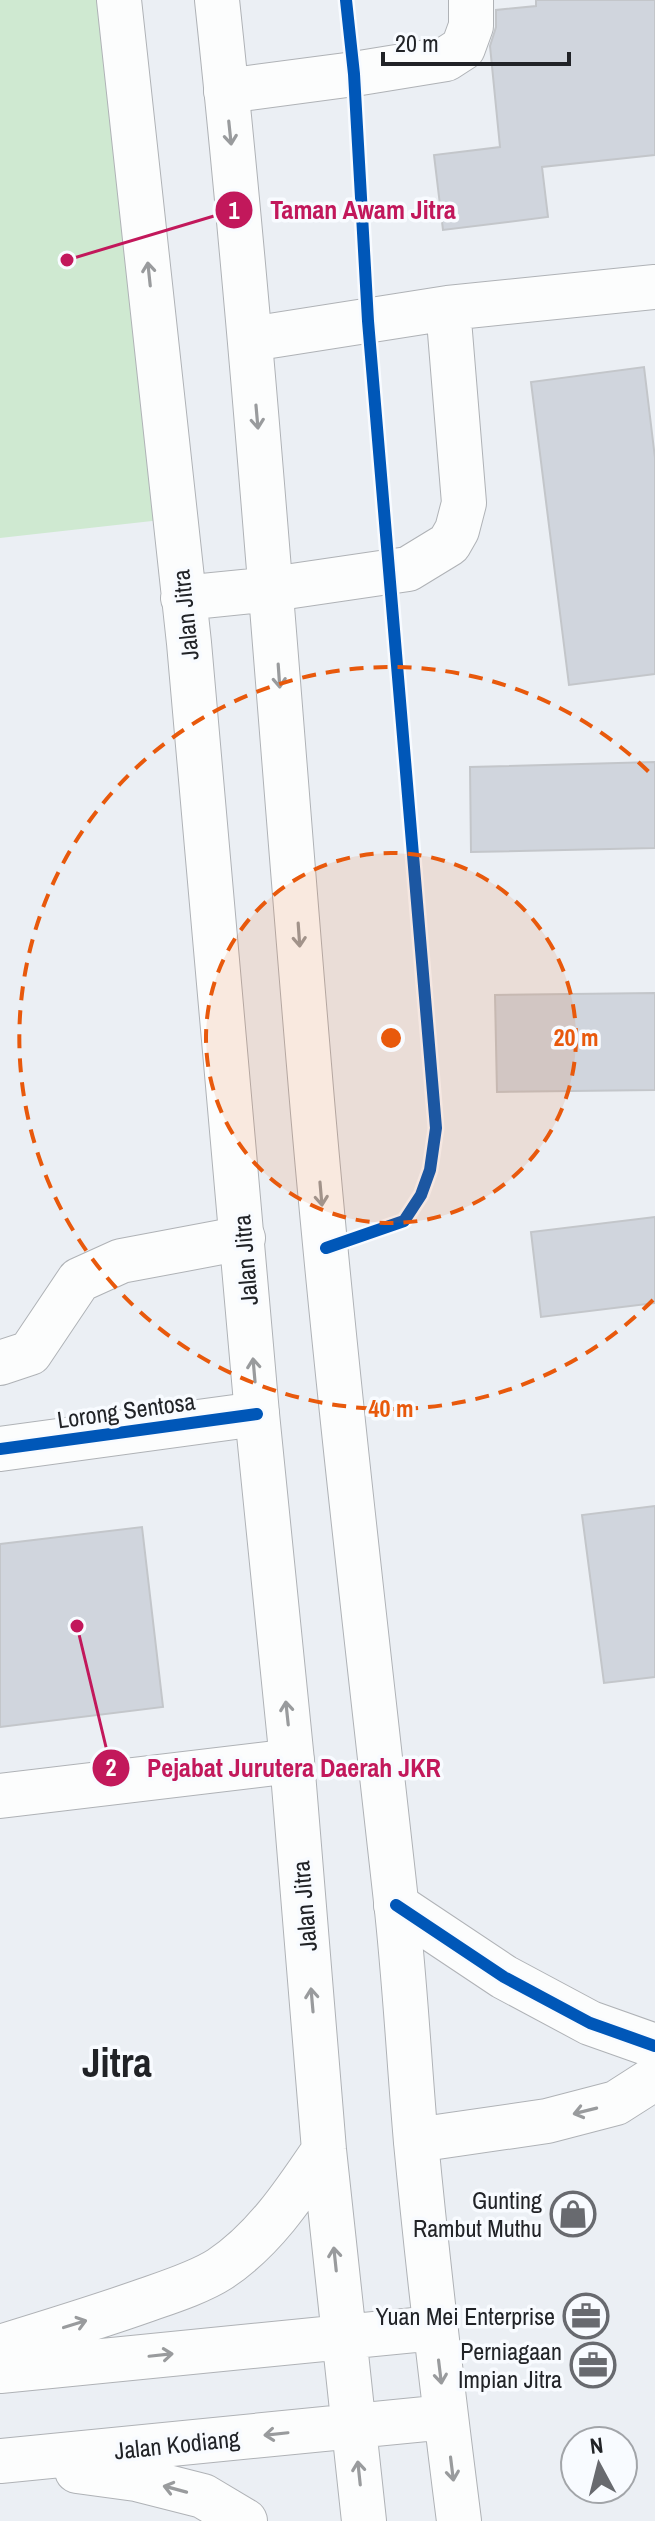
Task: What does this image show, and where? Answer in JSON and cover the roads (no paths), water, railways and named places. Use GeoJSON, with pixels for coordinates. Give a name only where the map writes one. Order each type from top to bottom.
{"type":"FeatureCollection","features":[{"type":"Feature","properties":{"kind":"main road","name":"Jalan Jitra"},"geometry":{"type":"LineString","coordinates":[[119,0],[183,598],[257,1414],[292,1761],[324,2150],[364,2521]]}},
{"type":"Feature","properties":{"kind":"main road"},"geometry":{"type":"LineString","coordinates":[[217,0],[251,339],[310,1083],[396,1905],[435,2328],[459,2521]]}},
{"type":"Feature","properties":{"kind":"main road"},"geometry":{"type":"LineString","coordinates":[[226,91],[446,59],[463,48],[471,26],[471,0]]}},
{"type":"Feature","properties":{"kind":"main road"},"geometry":{"type":"LineString","coordinates":[[251,339],[448,308],[655,287]]}},
{"type":"Feature","properties":{"kind":"main road"},"geometry":{"type":"LineString","coordinates":[[183,598],[272,589],[408,569],[449,544],[457,530],[464,503],[448,308]]}},
{"type":"Feature","properties":{"kind":"main road"},"geometry":{"type":"LineString","coordinates":[[0,1363],[30,1353],[79,1280],[121,1261],[243,1238]]}},
{"type":"Feature","properties":{"kind":"main road","name":"Lorong Sentosa"},"geometry":{"type":"LineString","coordinates":[[0,1449],[257,1414]]}},
{"type":"Feature","properties":{"kind":"main road"},"geometry":{"type":"LineString","coordinates":[[0,1796],[292,1761]]}},
{"type":"Feature","properties":{"kind":"main road"},"geometry":{"type":"LineString","coordinates":[[396,1905],[504,1977],[590,2023],[655,2046]]}},
{"type":"Feature","properties":{"kind":"main road"},"geometry":{"type":"LineString","coordinates":[[416,2140],[547,2121],[602,2107],[616,2103],[655,2078]]}},
{"type":"Feature","properties":{"kind":"main road"},"geometry":{"type":"LineString","coordinates":[[0,2347],[166,2293],[219,2270],[255,2239],[292,2198],[324,2150]]}},
{"type":"Feature","properties":{"kind":"main road"},"geometry":{"type":"LineString","coordinates":[[0,2371],[435,2328]]}},
{"type":"Feature","properties":{"kind":"main road","name":"Jalan Kodiang"},"geometry":{"type":"LineString","coordinates":[[0,2461],[446,2417]]}},
{"type":"Feature","properties":{"kind":"main road"},"geometry":{"type":"LineString","coordinates":[[0,2461],[136,2479],[203,2496],[245,2521]]}},
{"type":"Feature","properties":{"kind":"place","name":"Taman Awam Jitra"},"geometry":{"type":"Point","coordinates":[67,260]}},
{"type":"Feature","properties":{"kind":"place","name":"Pejabat Jurutera Daerah JKR"},"geometry":{"type":"Point","coordinates":[77,1626]}},
{"type":"Feature","properties":{"kind":"place","name":"Gunting Rambut Muthu"},"geometry":{"type":"Point","coordinates":[573,2214]}},
{"type":"Feature","properties":{"kind":"place","name":"Yuan Mei Enterprise"},"geometry":{"type":"Point","coordinates":[586,2316]}},
{"type":"Feature","properties":{"kind":"place","name":"Perniagaan Impian Jitra"},"geometry":{"type":"Point","coordinates":[593,2365]}},
{"type":"Feature","properties":{"kind":"district","name":"Jitra"},"geometry":{"type":"Point","coordinates":[117,2062]}}]}
